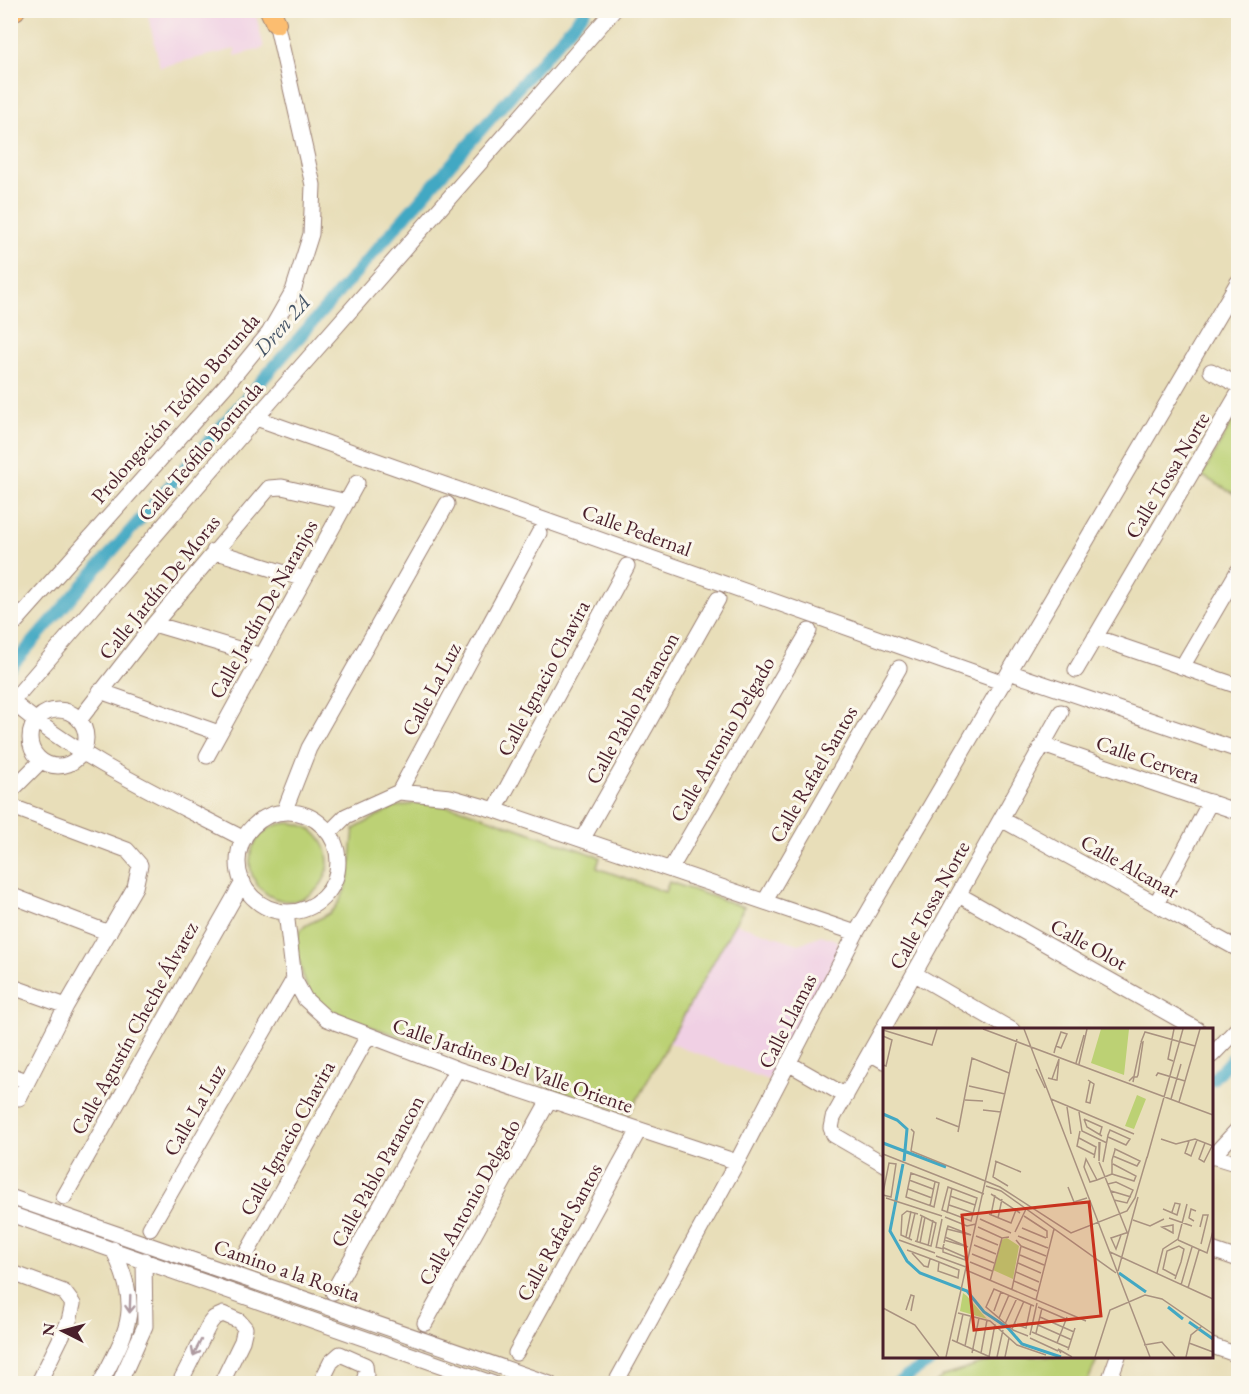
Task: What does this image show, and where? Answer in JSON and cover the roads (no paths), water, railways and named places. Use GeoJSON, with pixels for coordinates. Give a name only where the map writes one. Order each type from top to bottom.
{"type":"FeatureCollection","features":[{"type":"Feature","properties":{"kind":"main road"},"geometry":{"type":"LineString","coordinates":[[10,12],[15,10]]}},
{"type":"Feature","properties":{"kind":"street","name":"Calle Teófilo Borunda"},"geometry":{"type":"LineString","coordinates":[[11,702],[256,418],[614,10]]}},
{"type":"Feature","properties":{"kind":"street","name":"Prolongación Teófilo Borunda"},"geometry":{"type":"LineString","coordinates":[[10,628],[255,351],[278,319],[293,291],[311,234],[313,185],[273,14]]}},
{"type":"Feature","properties":{"kind":"street","name":"Calle Llamas"},"geometry":{"type":"LineString","coordinates":[[615,1383],[737,1162],[856,933],[1239,282]]}},
{"type":"Feature","properties":{"kind":"street"},"geometry":{"type":"LineString","coordinates":[[1210,371],[1239,385]]}},
{"type":"Feature","properties":{"kind":"street","name":"Calle Tossa Norte"},"geometry":{"type":"LineString","coordinates":[[1076,670],[1239,394]]}},
{"type":"Feature","properties":{"kind":"street","name":"Calle Pedernal"},"geometry":{"type":"LineString","coordinates":[[256,418],[1006,678],[1239,750]]}},
{"type":"Feature","properties":{"kind":"street","name":"Calle Jardín De Naranjos"},"geometry":{"type":"LineString","coordinates":[[207,756],[357,483]]}},
{"type":"Feature","properties":{"kind":"street","name":"Calle Jardín De Moras"},"geometry":{"type":"LineString","coordinates":[[80,719],[154,624],[264,492],[274,487],[346,502]]}},
{"type":"Feature","properties":{"kind":"street"},"geometry":{"type":"LineString","coordinates":[[284,812],[309,748],[447,504]]}},
{"type":"Feature","properties":{"kind":"street","name":"Calle La Luz"},"geometry":{"type":"LineString","coordinates":[[399,792],[539,533]]}},
{"type":"Feature","properties":{"kind":"street"},"geometry":{"type":"LineString","coordinates":[[214,551],[304,579]]}},
{"type":"Feature","properties":{"kind":"street","name":"Calle Ignacio Chavira"},"geometry":{"type":"LineString","coordinates":[[495,810],[627,566]]}},
{"type":"Feature","properties":{"kind":"street"},"geometry":{"type":"LineString","coordinates":[[1182,667],[1239,571]]}},
{"type":"Feature","properties":{"kind":"street","name":"Calle Pablo Parancon"},"geometry":{"type":"LineString","coordinates":[[583,838],[718,599]]}},
{"type":"Feature","properties":{"kind":"street"},"geometry":{"type":"LineString","coordinates":[[154,624],[262,656]]}},
{"type":"Feature","properties":{"kind":"street","name":"Calle Antonio Delgado"},"geometry":{"type":"LineString","coordinates":[[671,868],[809,632]]}},
{"type":"Feature","properties":{"kind":"street"},"geometry":{"type":"LineString","coordinates":[[1095,637],[1239,686]]}},
{"type":"Feature","properties":{"kind":"street","name":"Calle Rafael Santos"},"geometry":{"type":"LineString","coordinates":[[765,901],[898,668]]}},
{"type":"Feature","properties":{"kind":"street"},"geometry":{"type":"LineString","coordinates":[[100,691],[219,733]]}},
{"type":"Feature","properties":{"kind":"street"},"geometry":{"type":"LineString","coordinates":[[11,702],[35,722],[83,753],[244,839]]}},
{"type":"Feature","properties":{"kind":"street"},"geometry":{"type":"LineString","coordinates":[[53,710],[72,713],[80,719],[87,737],[83,753],[67,766],[49,765],[41,761],[31,746],[30,737],[35,722],[43,714],[53,710]]}},
{"type":"Feature","properties":{"kind":"street","name":"Calle Tossa Norte"},"geometry":{"type":"LineString","coordinates":[[884,1028],[1061,712]]}},
{"type":"Feature","properties":{"kind":"street","name":"Calle Cervera"},"geometry":{"type":"LineString","coordinates":[[1043,746],[1239,812]]}},
{"type":"Feature","properties":{"kind":"street"},"geometry":{"type":"LineString","coordinates":[[10,792],[41,761]]}},
{"type":"Feature","properties":{"kind":"street"},"geometry":{"type":"LineString","coordinates":[[329,833],[346,816],[399,792],[450,797],[583,838],[856,933]]}},
{"type":"Feature","properties":{"kind":"street"},"geometry":{"type":"LineString","coordinates":[[1156,904],[1210,802]]}},
{"type":"Feature","properties":{"kind":"street"},"geometry":{"type":"LineString","coordinates":[[10,806],[127,850],[140,865],[135,887],[66,1006],[19,1098]]}},
{"type":"Feature","properties":{"kind":"street"},"geometry":{"type":"LineString","coordinates":[[284,812],[309,817],[329,833],[336,848],[338,864],[335,879],[328,893],[316,904],[302,910],[286,912],[259,902],[243,882],[239,868],[244,839],[261,821],[284,812]]}},
{"type":"Feature","properties":{"kind":"street","name":"Calle Alcanar"},"geometry":{"type":"LineString","coordinates":[[1001,819],[1156,904],[1236,943]]}},
{"type":"Feature","properties":{"kind":"street","name":"Calle Agustín Cheche Álvarez"},"geometry":{"type":"LineString","coordinates":[[64,1197],[243,882]]}},
{"type":"Feature","properties":{"kind":"street"},"geometry":{"type":"LineString","coordinates":[[10,895],[109,933]]}},
{"type":"Feature","properties":{"kind":"street","name":"Calle Olot"},"geometry":{"type":"LineString","coordinates":[[959,895],[1196,1028]]}},
{"type":"Feature","properties":{"kind":"street"},"geometry":{"type":"LineString","coordinates":[[286,912],[294,979]]}},
{"type":"Feature","properties":{"kind":"street"},"geometry":{"type":"LineString","coordinates":[[915,974],[1010,1028]]}},
{"type":"Feature","properties":{"kind":"street","name":"Calle La Luz"},"geometry":{"type":"LineString","coordinates":[[150,1228],[294,979]]}},
{"type":"Feature","properties":{"kind":"street","name":"Calle Jardines Del Valle Oriente"},"geometry":{"type":"LineString","coordinates":[[294,979],[315,1010],[368,1036],[457,1069],[737,1162]]}},
{"type":"Feature","properties":{"kind":"street"},"geometry":{"type":"LineString","coordinates":[[10,986],[66,1006]]}},
{"type":"Feature","properties":{"kind":"street"},"geometry":{"type":"LineString","coordinates":[[1217,1040],[1239,1028]]}},
{"type":"Feature","properties":{"kind":"street","name":"Calle Tossa Norte"},"geometry":{"type":"LineString","coordinates":[[883,1030],[833,1119],[831,1128],[834,1135],[883,1163]]}},
{"type":"Feature","properties":{"kind":"street","name":"Calle Ignacio Chavira"},"geometry":{"type":"LineString","coordinates":[[243,1260],[368,1036]]}},
{"type":"Feature","properties":{"kind":"street"},"geometry":{"type":"LineString","coordinates":[[870,1053],[883,1060]]}},
{"type":"Feature","properties":{"kind":"street"},"geometry":{"type":"LineString","coordinates":[[788,1064],[846,1096]]}},
{"type":"Feature","properties":{"kind":"street","name":"Calle Pablo Parancon"},"geometry":{"type":"LineString","coordinates":[[333,1292],[457,1069]]}},
{"type":"Feature","properties":{"kind":"street"},"geometry":{"type":"LineString","coordinates":[[10,1075],[27,1081]]}},
{"type":"Feature","properties":{"kind":"street","name":"Calle Antonio Delgado"},"geometry":{"type":"LineString","coordinates":[[425,1323],[549,1100]]}},
{"type":"Feature","properties":{"kind":"street"},"geometry":{"type":"LineString","coordinates":[[1213,1155],[1239,1129]]}},
{"type":"Feature","properties":{"kind":"street","name":"Calle Rafael Santos"},"geometry":{"type":"LineString","coordinates":[[516,1353],[639,1130]]}},
{"type":"Feature","properties":{"kind":"street"},"geometry":{"type":"LineString","coordinates":[[1213,1156],[1239,1164]]}},
{"type":"Feature","properties":{"kind":"street","name":"Camino a la Rosita"},"geometry":{"type":"LineString","coordinates":[[10,1197],[550,1383]]}},
{"type":"Feature","properties":{"kind":"street"},"geometry":{"type":"LineString","coordinates":[[10,1214],[113,1249],[127,1279],[130,1296],[129,1314],[119,1346],[100,1383]]}},
{"type":"Feature","properties":{"kind":"street","name":"Camino a la Rosita"},"geometry":{"type":"LineString","coordinates":[[113,1249],[494,1383]]}},
{"type":"Feature","properties":{"kind":"street"},"geometry":{"type":"LineString","coordinates":[[1213,1250],[1239,1259]]}},
{"type":"Feature","properties":{"kind":"street"},"geometry":{"type":"LineString","coordinates":[[119,1383],[145,1326],[144,1260]]}},
{"type":"Feature","properties":{"kind":"street"},"geometry":{"type":"LineString","coordinates":[[10,1272],[64,1292],[73,1304],[69,1321],[38,1383]]}},
{"type":"Feature","properties":{"kind":"street"},"geometry":{"type":"LineString","coordinates":[[179,1383],[210,1323],[214,1318],[223,1314],[239,1321],[245,1328],[242,1341],[221,1383]]}},
{"type":"Feature","properties":{"kind":"street"},"geometry":{"type":"LineString","coordinates":[[1213,1346],[1239,1355]]}},
{"type":"Feature","properties":{"kind":"street"},"geometry":{"type":"LineString","coordinates":[[320,1383],[331,1362],[340,1354],[361,1363],[365,1376]]}},
{"type":"Feature","properties":{"kind":"street"},"geometry":{"type":"LineString","coordinates":[[1108,1383],[1117,1358]]}},
{"type":"Feature","properties":{"kind":"waterway","name":"Dren 2A"},"geometry":{"type":"LineString","coordinates":[[10,668],[586,10]]}},
{"type":"Feature","properties":{"kind":"waterway"},"geometry":{"type":"LineString","coordinates":[[1213,1079],[1238,1052]]}},
{"type":"Feature","properties":{"kind":"waterway"},"geometry":{"type":"LineString","coordinates":[[895,1384],[936,1358]]}}]}
